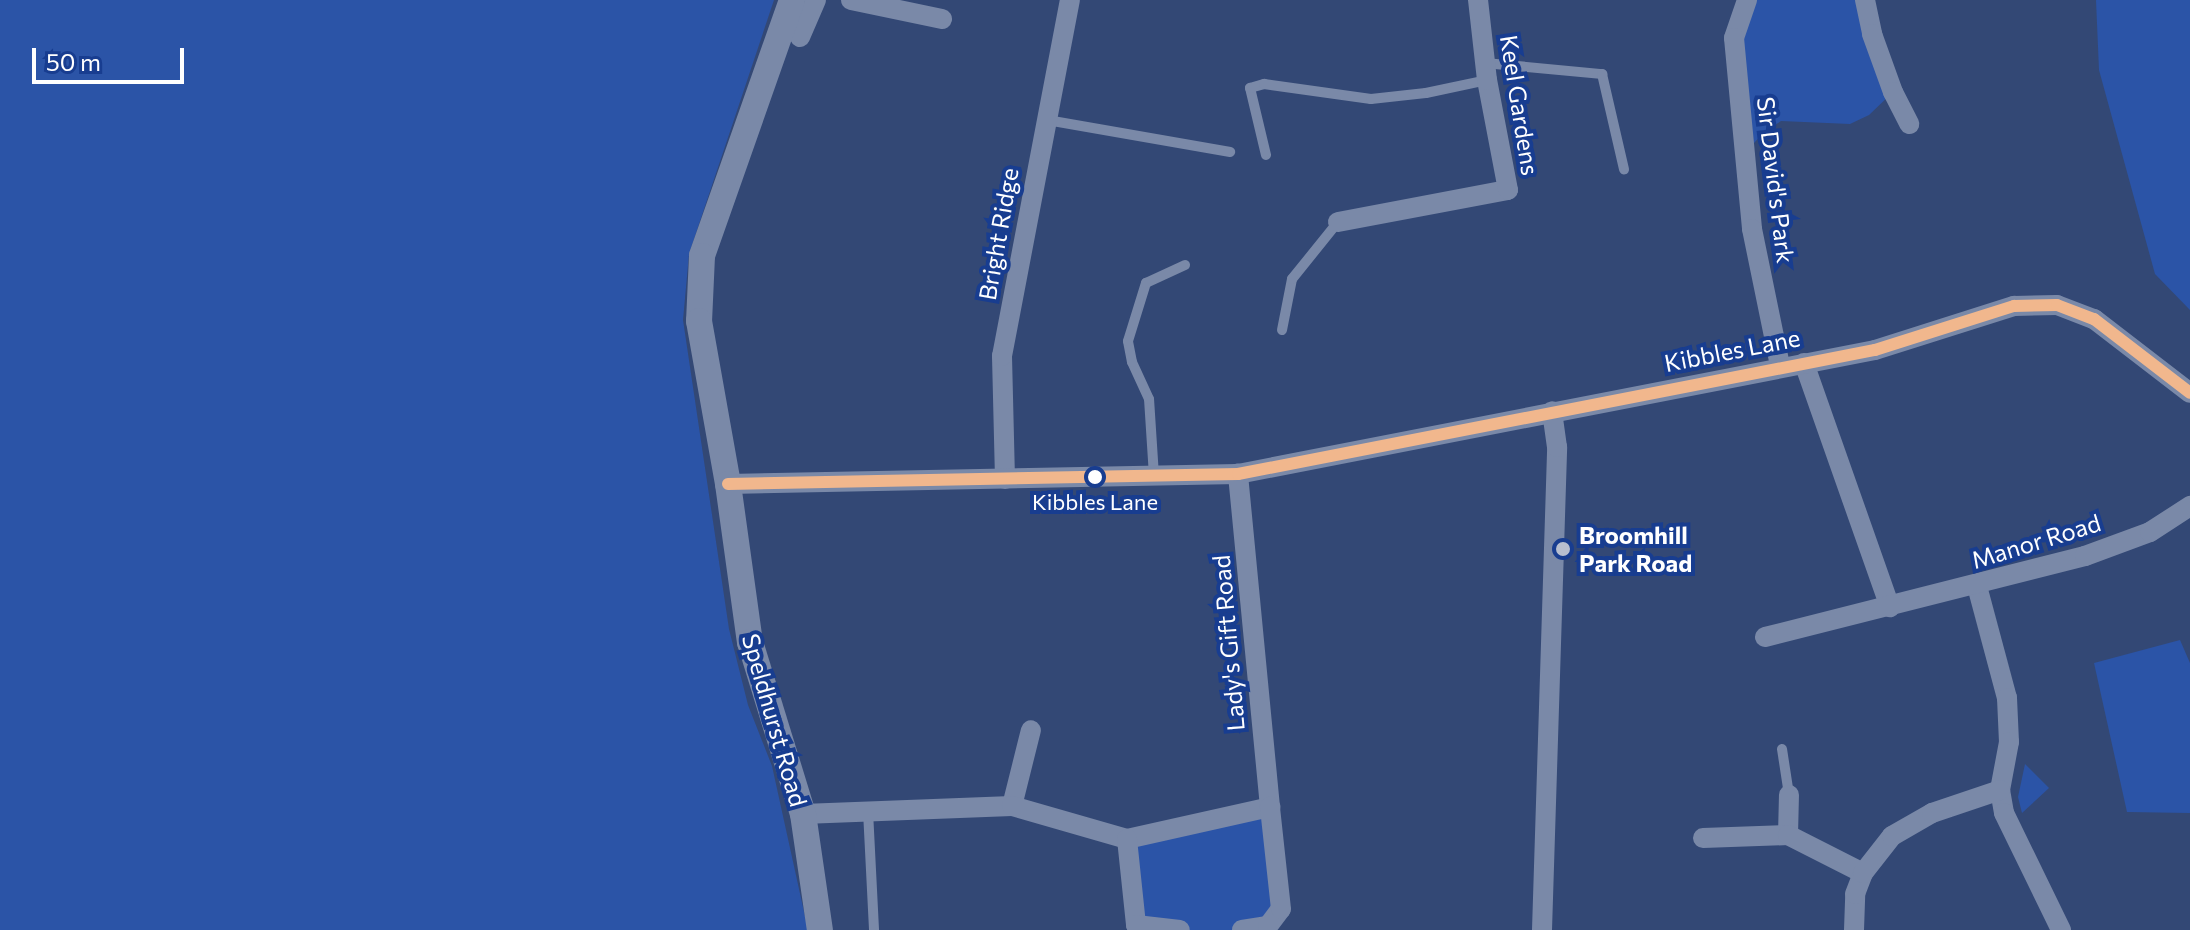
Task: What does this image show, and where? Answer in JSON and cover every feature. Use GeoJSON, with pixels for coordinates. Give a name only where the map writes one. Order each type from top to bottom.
{"type":"FeatureCollection","features":[{"type":"Feature","properties":{"kind":"street","name":"Speldhurst Road"},"geometry":{"type":"LineString","coordinates":[[792,0],[702,256],[699,321],[728,484],[750,642],[803,814],[820,930]]}},
{"type":"Feature","properties":{"kind":"street"},"geometry":{"type":"LineString","coordinates":[[800,37],[816,0]]}},
{"type":"Feature","properties":{"kind":"street"},"geometry":{"type":"LineString","coordinates":[[851,0],[942,19]]}},
{"type":"Feature","properties":{"kind":"street","name":"Bright Ridge"},"geometry":{"type":"LineString","coordinates":[[1005,479],[1002,356],[1070,0]]}},
{"type":"Feature","properties":{"kind":"street","name":"Keel Gardens"},"geometry":{"type":"LineString","coordinates":[[1338,222],[1508,190],[1486,72],[1478,0]]}},
{"type":"Feature","properties":{"kind":"street","name":"Sir David's Park"},"geometry":{"type":"LineString","coordinates":[[1747,0],[1734,38],[1735,52],[1752,229],[1780,366]]}},
{"type":"Feature","properties":{"kind":"street"},"geometry":{"type":"LineString","coordinates":[[1865,0],[1872,34],[1887,78],[1909,124]]}},
{"type":"Feature","properties":{"kind":"street","name":"Kibbles Lane"},"geometry":{"type":"LineString","coordinates":[[728,484],[1238,474],[1780,366],[1875,350],[2014,306],[2057,305],[2094,319],[2190,393]]}},
{"type":"Feature","properties":{"kind":"street"},"geometry":{"type":"LineString","coordinates":[[1804,363],[1890,607]]}},
{"type":"Feature","properties":{"kind":"street"},"geometry":{"type":"LineString","coordinates":[[1542,930],[1557,447],[1552,411]]}},
{"type":"Feature","properties":{"kind":"street","name":"Lady's Gift Road"},"geometry":{"type":"LineString","coordinates":[[1238,474],[1281,909],[1268,926],[1242,930]]}},
{"type":"Feature","properties":{"kind":"street","name":"Manor Road"},"geometry":{"type":"LineString","coordinates":[[1765,637],[1977,586],[2098,551],[2150,532],[2190,506]]}},
{"type":"Feature","properties":{"kind":"street"},"geometry":{"type":"LineString","coordinates":[[1977,586],[2007,698],[2009,742],[2000,790],[2010,830],[2061,930]]}},
{"type":"Feature","properties":{"kind":"street"},"geometry":{"type":"LineString","coordinates":[[1012,806],[1031,730]]}},
{"type":"Feature","properties":{"kind":"street"},"geometry":{"type":"LineString","coordinates":[[1854,930],[1855,894],[1863,873],[1892,836],[1932,813],[2000,790]]}},
{"type":"Feature","properties":{"kind":"street"},"geometry":{"type":"LineString","coordinates":[[1788,835],[1789,795]]}},
{"type":"Feature","properties":{"kind":"street"},"geometry":{"type":"LineString","coordinates":[[803,814],[1012,806],[1127,839],[1270,807]]}},
{"type":"Feature","properties":{"kind":"street"},"geometry":{"type":"LineString","coordinates":[[1703,838],[1788,835],[1863,873]]}},
{"type":"Feature","properties":{"kind":"street"},"geometry":{"type":"LineString","coordinates":[[1127,839],[1136,925],[1180,930]]}},
{"type":"Feature","properties":{"kind":"lane"},"geometry":{"type":"LineString","coordinates":[[1266,155],[1250,88],[1264,84],[1371,99],[1426,93],[1486,72],[1602,74],[1624,169]]}},
{"type":"Feature","properties":{"kind":"lane"},"geometry":{"type":"LineString","coordinates":[[1046,120],[1230,152]]}},
{"type":"Feature","properties":{"kind":"lane"},"geometry":{"type":"LineString","coordinates":[[1282,330],[1292,279],[1338,222]]}},
{"type":"Feature","properties":{"kind":"lane"},"geometry":{"type":"LineString","coordinates":[[1154,476],[1149,399],[1132,362],[1128,341],[1146,283],[1185,265]]}},
{"type":"Feature","properties":{"kind":"lane"},"geometry":{"type":"LineString","coordinates":[[1782,749],[1789,795]]}},
{"type":"Feature","properties":{"kind":"lane"},"geometry":{"type":"LineString","coordinates":[[868,811],[874,930]]}},
{"type":"Feature","properties":{"kind":"shaded area"},"geometry":{"type":"Polygon","coordinates":[[[0,0],[774,0],[689,254],[683,320],[729,629],[748,705],[772,766],[808,930],[0,930],[0,0]]]}},
{"type":"Feature","properties":{"kind":"shaded area"},"geometry":{"type":"Polygon","coordinates":[[[1747,0],[1865,0],[1893,92],[1869,115],[1850,124],[1781,121],[1764,132],[1745,153],[1734,38],[1747,0]]]}},
{"type":"Feature","properties":{"kind":"shaded area"},"geometry":{"type":"Polygon","coordinates":[[[2096,0],[2190,0],[2190,310],[2155,274],[2099,70],[2096,0]]]}},
{"type":"Feature","properties":{"kind":"shaded area"},"geometry":{"type":"Polygon","coordinates":[[[2180,640],[2190,663],[2190,813],[2127,812],[2094,663],[2180,640]]]}},
{"type":"Feature","properties":{"kind":"shaded area"},"geometry":{"type":"Polygon","coordinates":[[[2025,764],[2049,788],[2022,813],[2018,797],[2025,764]]]}},
{"type":"Feature","properties":{"kind":"shaded area"},"geometry":{"type":"Polygon","coordinates":[[[1270,807],[1281,909],[1242,930],[1180,930],[1136,925],[1127,839],[1270,807]]]}},
{"type":"Feature","properties":{"kind":"transit line"},"geometry":{"type":"LineString","coordinates":[[728,484],[1238,474],[1875,350],[2014,306],[2057,305],[2094,319],[2190,393]]}},
{"type":"Feature","properties":{"kind":"place","name":"Kibbles Lane"},"geometry":{"type":"Point","coordinates":[1095,477]}},
{"type":"Feature","properties":{"kind":"place","name":"Broomhill Park Road"},"geometry":{"type":"Point","coordinates":[1563,549]}}]}
